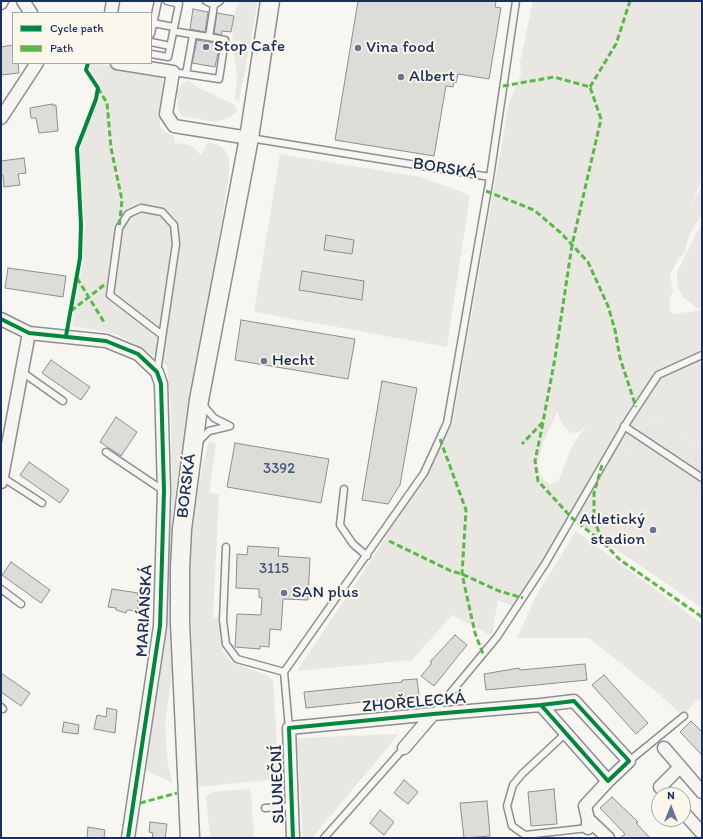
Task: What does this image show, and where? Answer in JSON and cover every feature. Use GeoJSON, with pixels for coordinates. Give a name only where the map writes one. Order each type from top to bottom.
{"type":"FeatureCollection","features":[{"type":"Feature","properties":{"kind":"main road","name":"BORSKÁ"},"geometry":{"type":"LineString","coordinates":[[190,838],[180,623],[180,569],[191,450],[199,400],[249,138],[270,1]]}},
{"type":"Feature","properties":{"kind":"street"},"geometry":{"type":"LineString","coordinates":[[23,1],[30,12]]}},
{"type":"Feature","properties":{"kind":"street"},"geometry":{"type":"LineString","coordinates":[[111,12],[113,1]]}},
{"type":"Feature","properties":{"kind":"street"},"geometry":{"type":"LineString","coordinates":[[152,60],[169,71],[166,114],[174,126],[249,138]]}},
{"type":"Feature","properties":{"kind":"street"},"geometry":{"type":"LineString","coordinates":[[1,118],[36,64]]}},
{"type":"Feature","properties":{"kind":"street"},"geometry":{"type":"LineString","coordinates":[[1,318],[29,333],[106,341],[138,354],[157,372]]}},
{"type":"Feature","properties":{"kind":"street"},"geometry":{"type":"LineString","coordinates":[[2,480],[29,333]]}},
{"type":"Feature","properties":{"kind":"street","name":"MARIÁNSKÁ"},"geometry":{"type":"LineString","coordinates":[[128,838],[160,626],[164,491],[161,384],[157,372]]}},
{"type":"Feature","properties":{"kind":"street","name":"ZHOŘELECKÁ"},"geometry":{"type":"LineString","coordinates":[[289,728],[574,701],[629,762]]}},
{"type":"Feature","properties":{"kind":"street"},"geometry":{"type":"LineString","coordinates":[[540,705],[608,781]]}},
{"type":"Feature","properties":{"kind":"street"},"geometry":{"type":"LineString","coordinates":[[404,748],[433,714]]}},
{"type":"Feature","properties":{"kind":"street","name":"SLUNEČNÍ"},"geometry":{"type":"LineString","coordinates":[[289,728],[293,838]]}},
{"type":"Feature","properties":{"kind":"street"},"geometry":{"type":"LineString","coordinates":[[664,748],[702,792]]}},
{"type":"Feature","properties":{"kind":"street"},"geometry":{"type":"LineString","coordinates":[[608,838],[592,828],[585,806],[608,781],[629,762]]}},
{"type":"Feature","properties":{"kind":"street"},"geometry":{"type":"LineString","coordinates":[[660,787],[680,768]]}},
{"type":"Feature","properties":{"kind":"street"},"geometry":{"type":"LineString","coordinates":[[691,821],[702,833]]}},
{"type":"Feature","properties":{"kind":"lane"},"geometry":{"type":"LineString","coordinates":[[152,28],[158,1]]}},
{"type":"Feature","properties":{"kind":"lane"},"geometry":{"type":"LineString","coordinates":[[152,58],[162,56],[168,57],[170,46],[176,30],[179,4],[166,1]]}},
{"type":"Feature","properties":{"kind":"lane"},"geometry":{"type":"LineString","coordinates":[[206,1],[214,6]]}},
{"type":"Feature","properties":{"kind":"lane"},"geometry":{"type":"LineString","coordinates":[[209,37],[214,6],[220,1]]}},
{"type":"Feature","properties":{"kind":"lane","name":"BORSKÁ"},"geometry":{"type":"LineString","coordinates":[[249,138],[490,177],[516,1]]}},
{"type":"Feature","properties":{"kind":"lane"},"geometry":{"type":"LineString","coordinates":[[153,23],[193,35],[225,40],[219,79],[169,71],[162,56]]}},
{"type":"Feature","properties":{"kind":"lane"},"geometry":{"type":"LineString","coordinates":[[186,74],[193,35]]}},
{"type":"Feature","properties":{"kind":"lane"},"geometry":{"type":"LineString","coordinates":[[152,42],[170,46]]}},
{"type":"Feature","properties":{"kind":"lane"},"geometry":{"type":"LineString","coordinates":[[289,728],[284,672],[424,473],[447,423],[490,177]]}},
{"type":"Feature","properties":{"kind":"lane"},"geometry":{"type":"LineString","coordinates":[[157,372],[176,244],[174,225],[162,212],[141,208],[128,214],[119,228],[110,295],[162,335]]}},
{"type":"Feature","properties":{"kind":"lane"},"geometry":{"type":"LineString","coordinates":[[433,714],[497,637],[546,564],[624,426],[658,375],[702,355]]}},
{"type":"Feature","properties":{"kind":"lane"},"geometry":{"type":"LineString","coordinates":[[22,372],[63,401]]}},
{"type":"Feature","properties":{"kind":"lane"},"geometry":{"type":"LineString","coordinates":[[191,450],[209,431],[230,426],[214,418],[199,400]]}},
{"type":"Feature","properties":{"kind":"lane"},"geometry":{"type":"LineString","coordinates":[[624,426],[702,478]]}},
{"type":"Feature","properties":{"kind":"lane"},"geometry":{"type":"LineString","coordinates":[[106,452],[164,491]]}},
{"type":"Feature","properties":{"kind":"lane"},"geometry":{"type":"LineString","coordinates":[[2,480],[42,504]]}},
{"type":"Feature","properties":{"kind":"lane"},"geometry":{"type":"LineString","coordinates":[[344,490],[340,525],[353,544],[367,556]]}},
{"type":"Feature","properties":{"kind":"lane"},"geometry":{"type":"LineString","coordinates":[[226,547],[223,620],[226,644],[238,659],[284,672]]}},
{"type":"Feature","properties":{"kind":"lane"},"geometry":{"type":"LineString","coordinates":[[1,589],[21,604]]}},
{"type":"Feature","properties":{"kind":"lane"},"geometry":{"type":"LineString","coordinates":[[629,762],[684,716]]}},
{"type":"Feature","properties":{"kind":"lane"},"geometry":{"type":"LineString","coordinates":[[565,734],[522,774],[513,785],[508,806],[512,826],[525,835],[592,828]]}},
{"type":"Feature","properties":{"kind":"lane"},"geometry":{"type":"LineString","coordinates":[[324,838],[404,748]]}},
{"type":"Feature","properties":{"kind":"lane"},"geometry":{"type":"LineString","coordinates":[[265,808],[292,806]]}},
{"type":"Feature","properties":{"kind":"shaded area"},"geometry":{"type":"Polygon","coordinates":[[[240,1],[258,1],[239,102],[235,99],[237,77],[233,48],[239,47],[240,41],[233,41],[232,33],[236,8],[240,1]]]}},
{"type":"Feature","properties":{"kind":"shaded area"},"geometry":{"type":"Polygon","coordinates":[[[533,1],[702,1],[702,178],[690,210],[702,184],[702,214],[689,235],[685,252],[679,258],[670,275],[673,291],[669,300],[670,310],[673,314],[702,310],[702,450],[653,417],[579,524],[573,516],[512,606],[498,600],[492,636],[452,615],[412,660],[297,671],[377,551],[452,425],[509,103],[521,74],[520,62],[533,1]],[[557,412],[543,443],[538,463],[540,474],[545,481],[551,484],[559,480],[571,448],[588,422],[579,432],[571,433],[563,425],[557,412]]]}},
{"type":"Feature","properties":{"kind":"shaded area"},"geometry":{"type":"Polygon","coordinates":[[[92,64],[98,64],[157,74],[162,77],[163,84],[160,126],[165,132],[174,136],[175,143],[190,145],[201,155],[208,142],[217,144],[224,149],[229,157],[229,176],[173,512],[173,666],[165,725],[168,766],[173,783],[145,770],[157,683],[172,500],[171,410],[167,366],[144,349],[116,334],[72,326],[82,267],[85,224],[80,150],[86,129],[100,97],[101,86],[90,69],[92,64]]]}},
{"type":"Feature","properties":{"kind":"shaded area"},"geometry":{"type":"Polygon","coordinates":[[[189,80],[197,87],[235,105],[237,109],[236,112],[229,118],[215,122],[182,116],[178,108],[177,90],[182,84],[189,80]]]}},
{"type":"Feature","properties":{"kind":"shaded area"},"geometry":{"type":"Polygon","coordinates":[[[280,154],[421,177],[470,195],[447,347],[254,312],[280,154]]]}},
{"type":"Feature","properties":{"kind":"shaded area"},"geometry":{"type":"Polygon","coordinates":[[[702,226],[702,308],[698,309],[682,296],[677,286],[677,272],[698,230],[702,226]]]}},
{"type":"Feature","properties":{"kind":"shaded area","name":"Atletický stadion"},"geometry":{"type":"Polygon","coordinates":[[[653,417],[702,450],[702,608],[579,524],[653,417]]]}},
{"type":"Feature","properties":{"kind":"shaded area"},"geometry":{"type":"Polygon","coordinates":[[[209,441],[216,444],[209,493],[219,494],[213,617],[223,620],[222,651],[233,663],[267,675],[273,680],[279,779],[197,787],[190,591],[190,536],[202,467],[209,441]]]}},
{"type":"Feature","properties":{"kind":"shaded area","name":"Atletický stadion"},"geometry":{"type":"Polygon","coordinates":[[[640,449],[702,491],[702,606],[621,551],[609,538],[600,521],[601,501],[615,477],[640,449]]]}},
{"type":"Feature","properties":{"kind":"shaded area"},"geometry":{"type":"Polygon","coordinates":[[[576,531],[702,624],[702,703],[698,699],[683,716],[660,695],[589,638],[517,638],[536,596],[576,531]]]}},
{"type":"Feature","properties":{"kind":"shaded area"},"geometry":{"type":"Polygon","coordinates":[[[399,734],[312,838],[303,838],[297,738],[399,734]]]}},
{"type":"Feature","properties":{"kind":"shaded area"},"geometry":{"type":"Polygon","coordinates":[[[249,789],[251,793],[254,838],[210,838],[206,796],[212,792],[249,789]]]}},
{"type":"Feature","properties":{"kind":"building","name":"Albert"},"geometry":{"type":"Polygon","coordinates":[[[358,1],[496,1],[495,7],[501,8],[489,79],[458,74],[456,83],[454,82],[453,87],[446,86],[434,156],[335,140],[358,1]]]}},
{"type":"Feature","properties":{"kind":"building"},"geometry":{"type":"Polygon","coordinates":[[[193,9],[208,12],[205,32],[190,29],[193,9]]]}},
{"type":"Feature","properties":{"kind":"building"},"geometry":{"type":"Polygon","coordinates":[[[217,13],[234,16],[231,32],[222,31],[221,35],[214,33],[217,13]]]}},
{"type":"Feature","properties":{"kind":"building"},"geometry":{"type":"Polygon","coordinates":[[[197,40],[220,44],[215,67],[192,63],[197,40]]]}},
{"type":"Feature","properties":{"kind":"building"},"geometry":{"type":"Polygon","coordinates":[[[12,45],[12,64],[18,64],[19,73],[1,75],[1,47],[12,45]]]}},
{"type":"Feature","properties":{"kind":"building"},"geometry":{"type":"Polygon","coordinates":[[[52,104],[56,105],[58,131],[39,133],[36,118],[31,118],[30,108],[52,104]]]}},
{"type":"Feature","properties":{"kind":"building"},"geometry":{"type":"Polygon","coordinates":[[[24,158],[26,173],[18,174],[20,185],[4,187],[3,175],[1,176],[1,161],[24,158]]]}},
{"type":"Feature","properties":{"kind":"building"},"geometry":{"type":"Polygon","coordinates":[[[326,235],[354,240],[352,254],[324,250],[326,235]]]}},
{"type":"Feature","properties":{"kind":"building"},"geometry":{"type":"Polygon","coordinates":[[[8,268],[66,276],[63,297],[5,288],[8,268]]]}},
{"type":"Feature","properties":{"kind":"building"},"geometry":{"type":"Polygon","coordinates":[[[302,271],[364,281],[362,300],[299,290],[302,271]]]}},
{"type":"Feature","properties":{"kind":"building"},"geometry":{"type":"Polygon","coordinates":[[[241,320],[355,339],[348,379],[235,360],[241,320]]]}},
{"type":"Feature","properties":{"kind":"building"},"geometry":{"type":"Polygon","coordinates":[[[51,360],[90,387],[81,400],[42,373],[51,360]]]}},
{"type":"Feature","properties":{"kind":"building"},"geometry":{"type":"Polygon","coordinates":[[[382,381],[417,388],[400,485],[388,504],[362,500],[382,381]]]}},
{"type":"Feature","properties":{"kind":"building"},"geometry":{"type":"Polygon","coordinates":[[[116,417],[137,432],[121,456],[100,442],[116,417]]]}},
{"type":"Feature","properties":{"kind":"building"},"geometry":{"type":"Polygon","coordinates":[[[235,443],[329,459],[321,503],[227,487],[235,443]]]}},
{"type":"Feature","properties":{"kind":"building"},"geometry":{"type":"Polygon","coordinates":[[[29,462],[69,490],[60,503],[20,475],[29,462]]]}},
{"type":"Feature","properties":{"kind":"building","name":"SAN plus"},"geometry":{"type":"Polygon","coordinates":[[[248,546],[279,548],[278,556],[310,558],[308,600],[283,599],[281,630],[270,629],[269,647],[260,646],[260,649],[235,647],[237,614],[261,615],[262,598],[259,597],[259,589],[236,588],[237,554],[247,555],[248,546]]]}},
{"type":"Feature","properties":{"kind":"building"},"geometry":{"type":"Polygon","coordinates":[[[11,562],[50,590],[41,603],[2,575],[11,562]]]}},
{"type":"Feature","properties":{"kind":"building"},"geometry":{"type":"Polygon","coordinates":[[[112,589],[138,593],[138,611],[127,610],[126,613],[116,610],[116,608],[108,607],[112,589]]]}},
{"type":"Feature","properties":{"kind":"building"},"geometry":{"type":"Polygon","coordinates":[[[455,635],[467,645],[434,686],[421,676],[432,663],[430,662],[455,635]]]}},
{"type":"Feature","properties":{"kind":"building"},"geometry":{"type":"Polygon","coordinates":[[[585,664],[587,680],[486,690],[484,674],[519,668],[520,670],[585,664]]]}},
{"type":"Feature","properties":{"kind":"building"},"geometry":{"type":"Polygon","coordinates":[[[1,673],[30,693],[21,706],[1,692],[1,673]]]}},
{"type":"Feature","properties":{"kind":"building"},"geometry":{"type":"Polygon","coordinates":[[[604,675],[648,723],[636,734],[592,685],[604,675]]]}},
{"type":"Feature","properties":{"kind":"building"},"geometry":{"type":"Polygon","coordinates":[[[417,679],[419,696],[306,708],[304,692],[402,682],[402,680],[417,679]]]}},
{"type":"Feature","properties":{"kind":"building"},"geometry":{"type":"Polygon","coordinates":[[[107,708],[117,710],[115,733],[94,729],[97,715],[106,717],[107,708]]]}},
{"type":"Feature","properties":{"kind":"building"},"geometry":{"type":"Polygon","coordinates":[[[691,721],[702,732],[702,755],[680,732],[691,721]]]}},
{"type":"Feature","properties":{"kind":"building"},"geometry":{"type":"Polygon","coordinates":[[[64,722],[79,725],[78,734],[62,732],[64,722]]]}},
{"type":"Feature","properties":{"kind":"building"},"geometry":{"type":"Polygon","coordinates":[[[404,780],[418,792],[408,804],[394,793],[404,780]]]}},
{"type":"Feature","properties":{"kind":"building"},"geometry":{"type":"Polygon","coordinates":[[[554,789],[557,824],[531,826],[528,792],[554,789]]]}},
{"type":"Feature","properties":{"kind":"building"},"geometry":{"type":"Polygon","coordinates":[[[612,797],[638,822],[636,823],[650,838],[620,838],[625,834],[600,808],[612,797]]]}},
{"type":"Feature","properties":{"kind":"building"},"geometry":{"type":"Polygon","coordinates":[[[487,801],[490,836],[464,838],[460,803],[487,801]]]}},
{"type":"Feature","properties":{"kind":"building"},"geometry":{"type":"Polygon","coordinates":[[[380,810],[394,822],[384,835],[370,823],[380,810]]]}},
{"type":"Feature","properties":{"kind":"building"},"geometry":{"type":"Polygon","coordinates":[[[150,822],[167,824],[165,838],[152,838],[153,833],[149,832],[150,822]]]}},
{"type":"Feature","properties":{"kind":"building"},"geometry":{"type":"Polygon","coordinates":[[[88,827],[105,830],[104,838],[87,838],[88,827]]]}},
{"type":"Feature","properties":{"kind":"marked path"},"geometry":{"type":"LineString","coordinates":[[590,87],[616,44],[630,1]]}},
{"type":"Feature","properties":{"kind":"marked path"},"geometry":{"type":"LineString","coordinates":[[503,86],[554,77],[590,87],[601,119],[572,245],[555,358],[543,422],[522,444]]}},
{"type":"Feature","properties":{"kind":"marked path"},"geometry":{"type":"LineString","coordinates":[[98,88],[107,103],[111,148],[122,200],[119,228]]}},
{"type":"Feature","properties":{"kind":"marked path"},"geometry":{"type":"LineString","coordinates":[[486,191],[534,210],[561,233],[588,262],[608,306],[615,330],[620,358],[636,407]]}},
{"type":"Feature","properties":{"kind":"marked path"},"geometry":{"type":"LineString","coordinates":[[77,278],[104,322]]}},
{"type":"Feature","properties":{"kind":"marked path"},"geometry":{"type":"LineString","coordinates":[[71,311],[104,285]]}},
{"type":"Feature","properties":{"kind":"marked path"},"geometry":{"type":"LineString","coordinates":[[543,423],[535,461],[538,481],[572,518],[601,541]]}},
{"type":"Feature","properties":{"kind":"marked path"},"geometry":{"type":"LineString","coordinates":[[440,439],[466,510],[462,574],[475,633],[483,654]]}},
{"type":"Feature","properties":{"kind":"marked path"},"geometry":{"type":"LineString","coordinates":[[602,465],[594,493],[594,520],[603,542],[619,559],[702,617]]}},
{"type":"Feature","properties":{"kind":"marked path"},"geometry":{"type":"LineString","coordinates":[[389,541],[451,571],[462,574],[499,591],[523,598]]}},
{"type":"Feature","properties":{"kind":"marked path"},"geometry":{"type":"LineString","coordinates":[[140,803],[177,793]]}},
{"type":"Feature","properties":{"kind":"cycle path"},"geometry":{"type":"LineString","coordinates":[[66,336],[80,258],[81,225],[77,148],[96,99],[98,88],[86,70],[88,64]]}},
{"type":"Feature","properties":{"kind":"cycle path"},"geometry":{"type":"LineString","coordinates":[[1,319],[29,333],[106,341],[138,354],[157,372],[161,384],[164,491],[160,626],[128,838]]}},
{"type":"Feature","properties":{"kind":"cycle path"},"geometry":{"type":"LineString","coordinates":[[293,838],[289,728],[541,705],[608,781],[629,761],[574,701],[541,705]]}},
{"type":"Feature","properties":{"kind":"place","name":"Stop Cafe"},"geometry":{"type":"Point","coordinates":[206,47]}},
{"type":"Feature","properties":{"kind":"place","name":"Vina food"},"geometry":{"type":"Point","coordinates":[358,48]}},
{"type":"Feature","properties":{"kind":"place","name":"Albert"},"geometry":{"type":"Point","coordinates":[401,77]}},
{"type":"Feature","properties":{"kind":"place","name":"Hecht"},"geometry":{"type":"Point","coordinates":[264,361]}},
{"type":"Feature","properties":{"kind":"place","name":"Atletický stadion"},"geometry":{"type":"Point","coordinates":[653,530]}},
{"type":"Feature","properties":{"kind":"place","name":"SAN plus"},"geometry":{"type":"Point","coordinates":[284,593]}}]}
